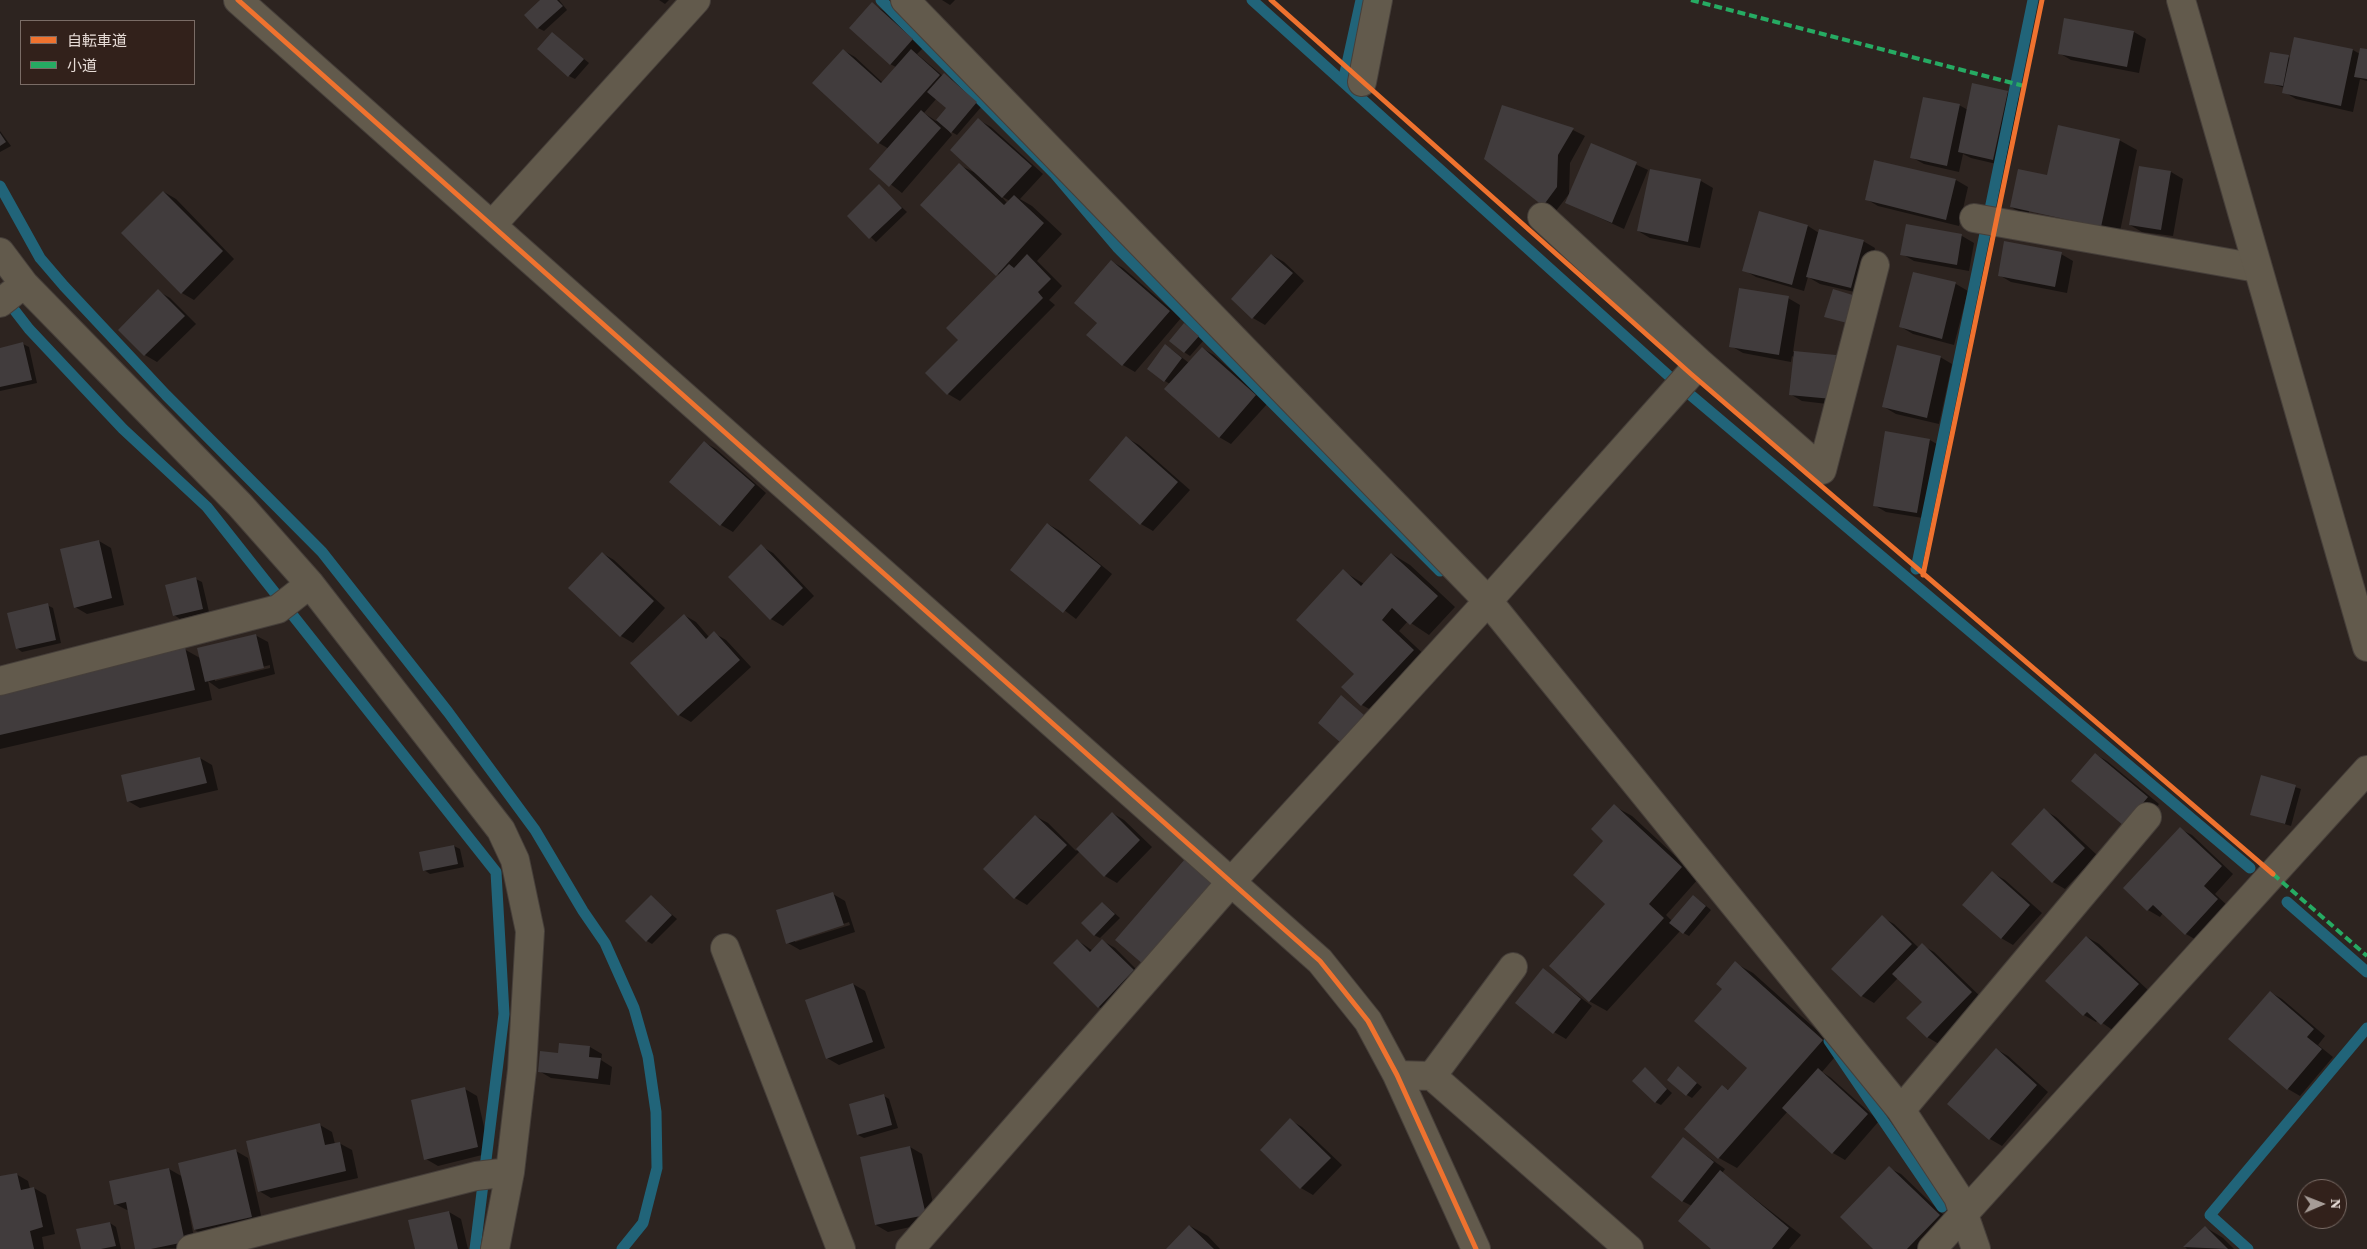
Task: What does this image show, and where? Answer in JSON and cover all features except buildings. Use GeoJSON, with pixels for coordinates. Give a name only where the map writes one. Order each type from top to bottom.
{"type":"FeatureCollection","features":[{"type":"Feature","properties":{"kind":"street"},"geometry":{"type":"LineString","coordinates":[[238,0],[1320,961],[1368,1021],[1398,1075],[1476,1249]]}},
{"type":"Feature","properties":{"kind":"street"},"geometry":{"type":"LineString","coordinates":[[492,225],[696,0]]}},
{"type":"Feature","properties":{"kind":"street"},"geometry":{"type":"LineString","coordinates":[[905,0],[1481,608],[1901,1110],[1958,1196],[1976,1249]]}},
{"type":"Feature","properties":{"kind":"street"},"geometry":{"type":"LineString","coordinates":[[1362,82],[1378,0]]}},
{"type":"Feature","properties":{"kind":"street"},"geometry":{"type":"LineString","coordinates":[[2181,0],[2367,647]]}},
{"type":"Feature","properties":{"kind":"street"},"geometry":{"type":"LineString","coordinates":[[1542,217],[1700,363],[1822,470],[1875,265]]}},
{"type":"Feature","properties":{"kind":"street"},"geometry":{"type":"LineString","coordinates":[[1974,218],[2257,268]]}},
{"type":"Feature","properties":{"kind":"street"},"geometry":{"type":"LineString","coordinates":[[0,252],[11,294],[240,505],[294,597],[501,830],[515,860],[530,931],[522,1070],[493,1174],[495,1249]]}},
{"type":"Feature","properties":{"kind":"street"},"geometry":{"type":"LineString","coordinates":[[910,1249],[1231,882],[1481,608],[1700,363]]}},
{"type":"Feature","properties":{"kind":"street"},"geometry":{"type":"LineString","coordinates":[[0,681],[294,597]]}},
{"type":"Feature","properties":{"kind":"street"},"geometry":{"type":"LineString","coordinates":[[1932,1249],[2367,770]]}},
{"type":"Feature","properties":{"kind":"street"},"geometry":{"type":"LineString","coordinates":[[1901,1110],[2147,816]]}},
{"type":"Feature","properties":{"kind":"street"},"geometry":{"type":"LineString","coordinates":[[725,948],[841,1249]]}},
{"type":"Feature","properties":{"kind":"street"},"geometry":{"type":"LineString","coordinates":[[1432,1076],[1513,968]]}},
{"type":"Feature","properties":{"kind":"street"},"geometry":{"type":"LineString","coordinates":[[1398,1075],[1432,1076],[1629,1249]]}},
{"type":"Feature","properties":{"kind":"street"},"geometry":{"type":"LineString","coordinates":[[191,1249],[493,1174]]}},
{"type":"Feature","properties":{"kind":"waterway"},"geometry":{"type":"LineString","coordinates":[[881,0],[1054,173],[1117,247],[1440,571]]}},
{"type":"Feature","properties":{"kind":"waterway"},"geometry":{"type":"LineString","coordinates":[[1252,0],[1680,386],[2250,868]]}},
{"type":"Feature","properties":{"kind":"waterway"},"geometry":{"type":"LineString","coordinates":[[1343,82],[1361,0]]}},
{"type":"Feature","properties":{"kind":"waterway"},"geometry":{"type":"LineString","coordinates":[[1916,569],[2033,0]]}},
{"type":"Feature","properties":{"kind":"waterway"},"geometry":{"type":"LineString","coordinates":[[0,186],[40,258],[64,286],[166,395],[322,552],[448,712],[535,830],[583,911],[605,943],[634,1008],[648,1057],[656,1112],[657,1168],[643,1223],[622,1249]]}},
{"type":"Feature","properties":{"kind":"waterway"},"geometry":{"type":"LineString","coordinates":[[5,298],[29,329],[123,429],[207,507],[496,872],[504,1014],[475,1249]]}},
{"type":"Feature","properties":{"kind":"waterway"},"geometry":{"type":"LineString","coordinates":[[2287,902],[2367,972]]}},
{"type":"Feature","properties":{"kind":"waterway"},"geometry":{"type":"LineString","coordinates":[[2248,1249],[2210,1215],[2367,1028]]}},
{"type":"Feature","properties":{"kind":"waterway"},"geometry":{"type":"LineString","coordinates":[[1829,1041],[1942,1207]]}},
{"type":"Feature","properties":{"kind":"marked path"},"geometry":{"type":"LineString","coordinates":[[1691,0],[2024,86]]}},
{"type":"Feature","properties":{"kind":"marked path"},"geometry":{"type":"LineString","coordinates":[[2273,874],[2367,956]]}},
{"type":"Feature","properties":{"kind":"cycle path"},"geometry":{"type":"LineString","coordinates":[[238,0],[1320,961],[1368,1021],[1397,1075],[1476,1249]]}},
{"type":"Feature","properties":{"kind":"cycle path"},"geometry":{"type":"LineString","coordinates":[[1271,0],[1691,374],[2273,874]]}},
{"type":"Feature","properties":{"kind":"cycle path"},"geometry":{"type":"LineString","coordinates":[[1923,575],[2042,0]]}}]}
